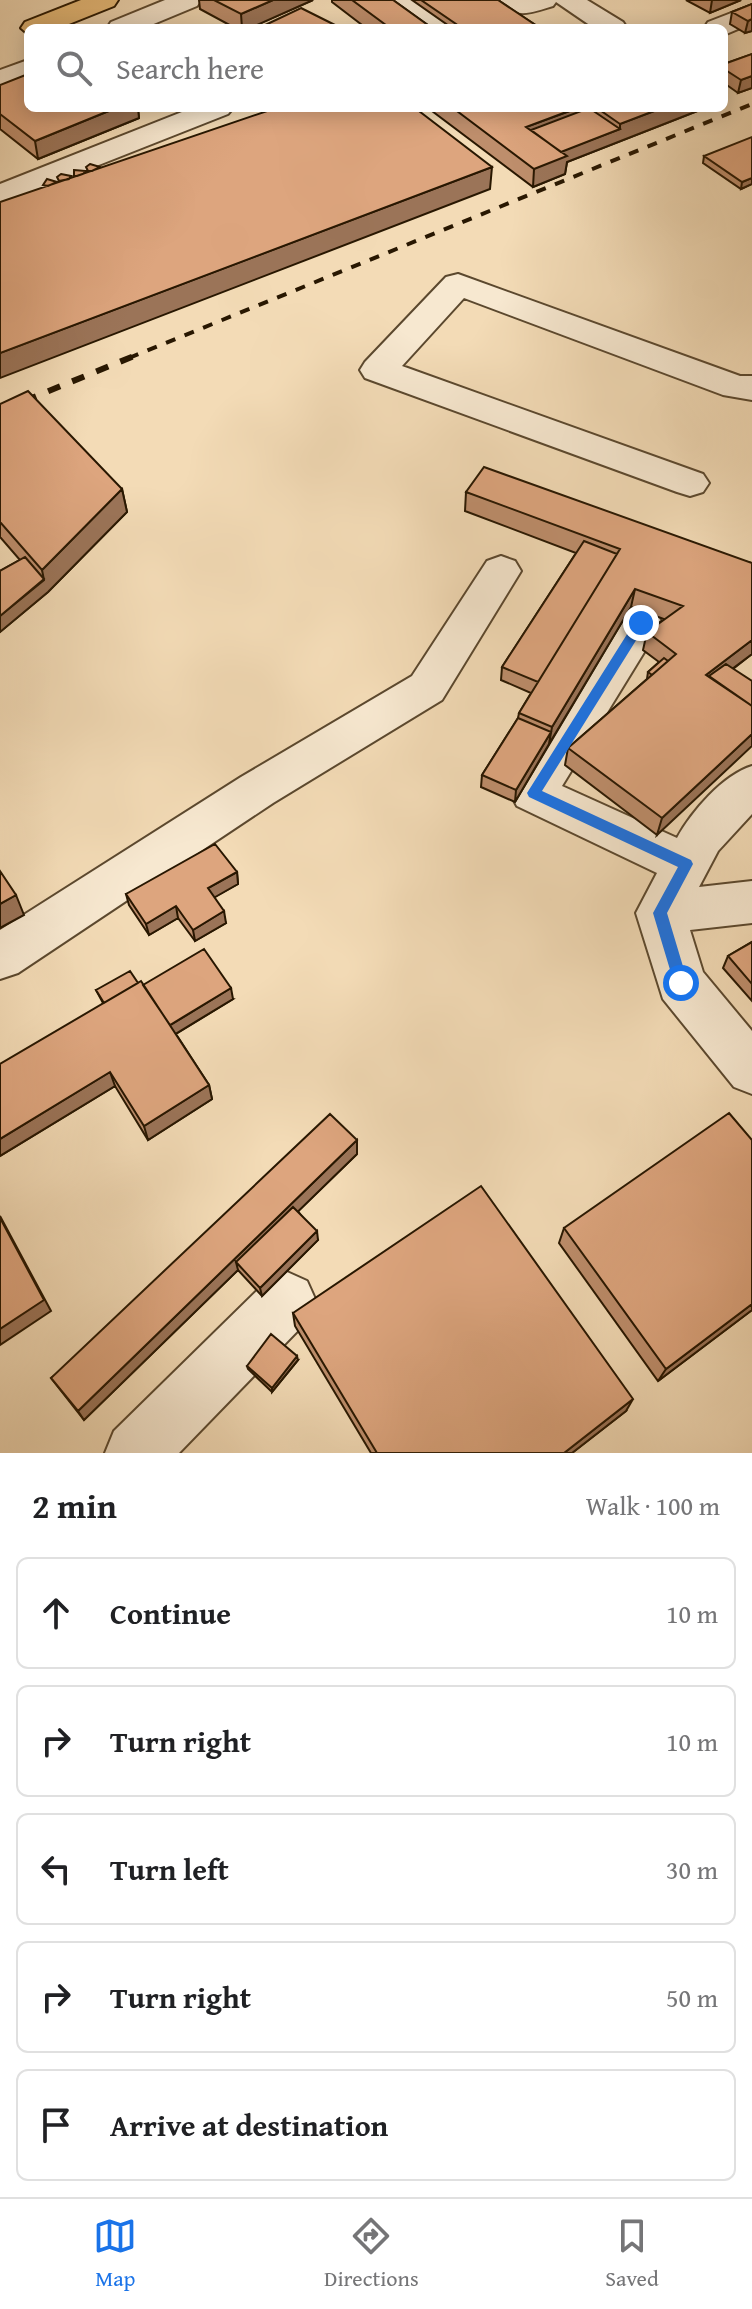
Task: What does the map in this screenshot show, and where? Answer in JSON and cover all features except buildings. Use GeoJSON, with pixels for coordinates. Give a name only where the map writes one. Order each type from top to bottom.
{"type":"FeatureCollection","features":[{"type":"Feature","properties":{"kind":"highway"},"geometry":{"type":"LineString","coordinates":[[27,24],[51,0]]}},
{"type":"Feature","properties":{"kind":"highway"},"geometry":{"type":"LineString","coordinates":[[35,24],[105,0]]}},
{"type":"Feature","properties":{"kind":"street"},"geometry":{"type":"LineString","coordinates":[[131,24],[188,0]]}},
{"type":"Feature","properties":{"kind":"street"},"geometry":{"type":"LineString","coordinates":[[394,0],[431,24]]}},
{"type":"Feature","properties":{"kind":"street"},"geometry":{"type":"LineString","coordinates":[[513,0],[523,7],[544,0]]}},
{"type":"Feature","properties":{"kind":"street"},"geometry":{"type":"LineString","coordinates":[[568,0],[607,24]]}},
{"type":"Feature","properties":{"kind":"street"},"geometry":{"type":"LineString","coordinates":[[727,24],[752,13]]}},
{"type":"Feature","properties":{"kind":"street"},"geometry":{"type":"LineString","coordinates":[[0,80],[24,70]]}},
{"type":"Feature","properties":{"kind":"street"},"geometry":{"type":"LineString","coordinates":[[0,195],[226,112]]}},
{"type":"Feature","properties":{"kind":"street"},"geometry":{"type":"LineString","coordinates":[[690,483],[378,370],[458,284],[736,387],[752,388]]}},
{"type":"Feature","properties":{"kind":"street"},"geometry":{"type":"LineString","coordinates":[[0,957],[257,790],[427,688],[501,571]]}},
{"type":"Feature","properties":{"kind":"street"},"geometry":{"type":"LineString","coordinates":[[641,623],[533,793],[686,864]]}},
{"type":"Feature","properties":{"kind":"street"},"geometry":{"type":"LineString","coordinates":[[752,784],[702,837],[660,913],[681,983],[752,1070]]}},
{"type":"Feature","properties":{"kind":"street"},"geometry":{"type":"LineString","coordinates":[[660,913],[752,902]]}},
{"type":"Feature","properties":{"kind":"street"},"geometry":{"type":"LineString","coordinates":[[136,1453],[287,1301]]}},
{"type":"Feature","properties":{"kind":"railway"},"geometry":{"type":"LineString","coordinates":[[129,358],[752,104]]}},
{"type":"Feature","properties":{"kind":"railway"},"geometry":{"type":"LineString","coordinates":[[0,411],[134,356]]}},
{"type":"Feature","properties":{"kind":"route"},"geometry":{"type":"LineString","coordinates":[[641,623],[533,793],[686,864],[660,913],[681,983]]}}]}
